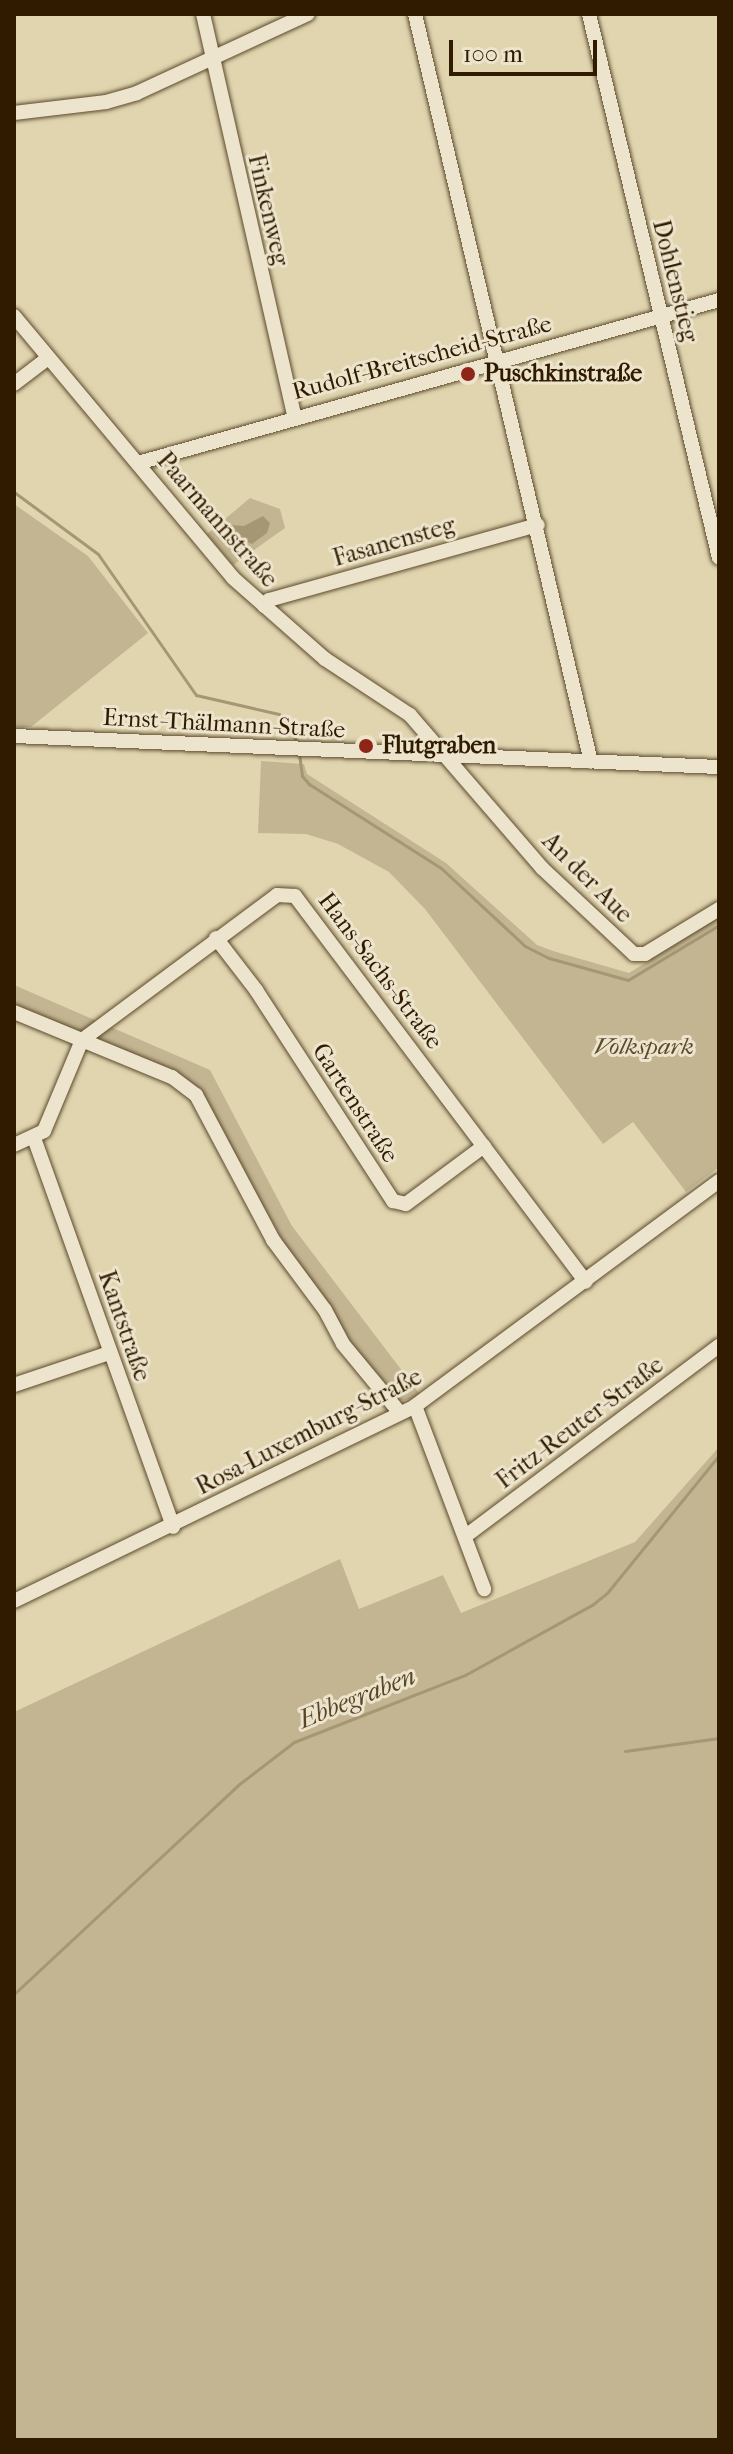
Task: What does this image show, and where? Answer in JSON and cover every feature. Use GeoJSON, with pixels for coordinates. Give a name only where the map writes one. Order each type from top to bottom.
{"type":"FeatureCollection","features":[{"type":"Feature","properties":{"kind":"street","name":"Finkenweg"},"geometry":{"type":"LineString","coordinates":[[203,14],[209,58],[294,416]]}},
{"type":"Feature","properties":{"kind":"street"},"geometry":{"type":"LineString","coordinates":[[14,113],[106,102],[308,14]]}},
{"type":"Feature","properties":{"kind":"street"},"geometry":{"type":"LineString","coordinates":[[415,14],[538,525],[591,762]]}},
{"type":"Feature","properties":{"kind":"street","name":"Dohlenstieg"},"geometry":{"type":"LineString","coordinates":[[589,14],[719,558]]}},
{"type":"Feature","properties":{"kind":"street","name":"Rudolf-Breitscheid-Straße"},"geometry":{"type":"LineString","coordinates":[[138,463],[294,416],[719,300]]}},
{"type":"Feature","properties":{"kind":"street","name":"Paarmannstraße"},"geometry":{"type":"LineString","coordinates":[[14,316],[233,578],[325,659],[410,715],[449,755]]}},
{"type":"Feature","properties":{"kind":"street"},"geometry":{"type":"LineString","coordinates":[[14,384],[48,358]]}},
{"type":"Feature","properties":{"kind":"street","name":"Fasanensteg"},"geometry":{"type":"LineString","coordinates":[[264,606],[269,600],[538,525]]}},
{"type":"Feature","properties":{"kind":"street","name":"Ernst-Thälmann-Straße"},"geometry":{"type":"LineString","coordinates":[[14,736],[719,767]]}},
{"type":"Feature","properties":{"kind":"street","name":"An der Aue"},"geometry":{"type":"LineString","coordinates":[[449,755],[542,868],[634,954],[645,954],[719,909]]}},
{"type":"Feature","properties":{"kind":"street","name":"Hans-Sachs-Straße"},"geometry":{"type":"LineString","coordinates":[[82,1040],[277,895],[295,896],[586,1282]]}},
{"type":"Feature","properties":{"kind":"street","name":"Gartenstraße"},"geometry":{"type":"LineString","coordinates":[[216,938],[256,990],[393,1201],[406,1204],[484,1146]]}},
{"type":"Feature","properties":{"kind":"street"},"geometry":{"type":"LineString","coordinates":[[14,1012],[172,1077],[196,1095],[273,1240],[325,1310],[343,1344],[400,1413]]}},
{"type":"Feature","properties":{"kind":"street"},"geometry":{"type":"LineString","coordinates":[[14,1145],[34,1138],[50,1120],[82,1040]]}},
{"type":"Feature","properties":{"kind":"street","name":"Kantstraße"},"geometry":{"type":"LineString","coordinates":[[34,1138],[173,1527]]}},
{"type":"Feature","properties":{"kind":"street","name":"Rosa-Luxemburg-Straße"},"geometry":{"type":"LineString","coordinates":[[14,1601],[173,1527],[415,1406],[719,1181]]}},
{"type":"Feature","properties":{"kind":"street","name":"Fritz-Reuter-Straße"},"geometry":{"type":"LineString","coordinates":[[467,1535],[719,1346]]}},
{"type":"Feature","properties":{"kind":"street"},"geometry":{"type":"LineString","coordinates":[[14,1385],[109,1353]]}},
{"type":"Feature","properties":{"kind":"street"},"geometry":{"type":"LineString","coordinates":[[415,1406],[467,1535],[484,1589]]}},
{"type":"Feature","properties":{"kind":"green space"},"geometry":{"type":"Polygon","coordinates":[[[250,498],[280,509],[285,528],[233,565],[207,534],[250,498]]]}},
{"type":"Feature","properties":{"kind":"green space"},"geometry":{"type":"Polygon","coordinates":[[[14,504],[88,556],[148,633],[31,727],[14,727],[14,504]]]}},
{"type":"Feature","properties":{"kind":"green space","name":"Volkspark"},"geometry":{"type":"Polygon","coordinates":[[[261,761],[304,764],[307,774],[446,863],[537,945],[553,951],[629,973],[719,917],[719,1167],[686,1192],[633,1122],[603,1144],[425,909],[389,872],[338,844],[306,834],[258,833],[261,761]]]}},
{"type":"Feature","properties":{"kind":"green space"},"geometry":{"type":"Polygon","coordinates":[[[14,985],[210,1070],[292,1226],[422,1397],[398,1401],[354,1351],[293,1259],[199,1092],[14,1007],[14,985]]]}},
{"type":"Feature","properties":{"kind":"green space"},"geometry":{"type":"Polygon","coordinates":[[[719,1447],[719,2440],[14,2440],[14,1712],[340,1559],[359,1609],[443,1575],[461,1613],[635,1542],[719,1447]]]}},
{"type":"Feature","properties":{"kind":"shaded area"},"geometry":{"type":"Polygon","coordinates":[[[263,516],[270,523],[267,533],[252,544],[229,534],[231,525],[244,526],[263,516]]]}},
{"type":"Feature","properties":{"kind":"waterway"},"geometry":{"type":"LineString","coordinates":[[14,492],[98,554],[196,695],[279,714],[297,742]]}},
{"type":"Feature","properties":{"kind":"waterway"},"geometry":{"type":"LineString","coordinates":[[299,754],[302,776],[309,784],[441,868],[525,946],[549,958],[628,980],[719,925]]}},
{"type":"Feature","properties":{"kind":"waterway","name":"Ebbegraben"},"geometry":{"type":"LineString","coordinates":[[14,1994],[238,1785],[294,1742],[465,1675],[592,1605],[607,1593],[719,1455]]}},
{"type":"Feature","properties":{"kind":"waterway"},"geometry":{"type":"LineString","coordinates":[[625,1751],[719,1738]]}},
{"type":"Feature","properties":{"kind":"place","name":"Puschkinstraße"},"geometry":{"type":"Point","coordinates":[468,374]}},
{"type":"Feature","properties":{"kind":"place","name":"Flutgraben"},"geometry":{"type":"Point","coordinates":[366,746]}}]}
